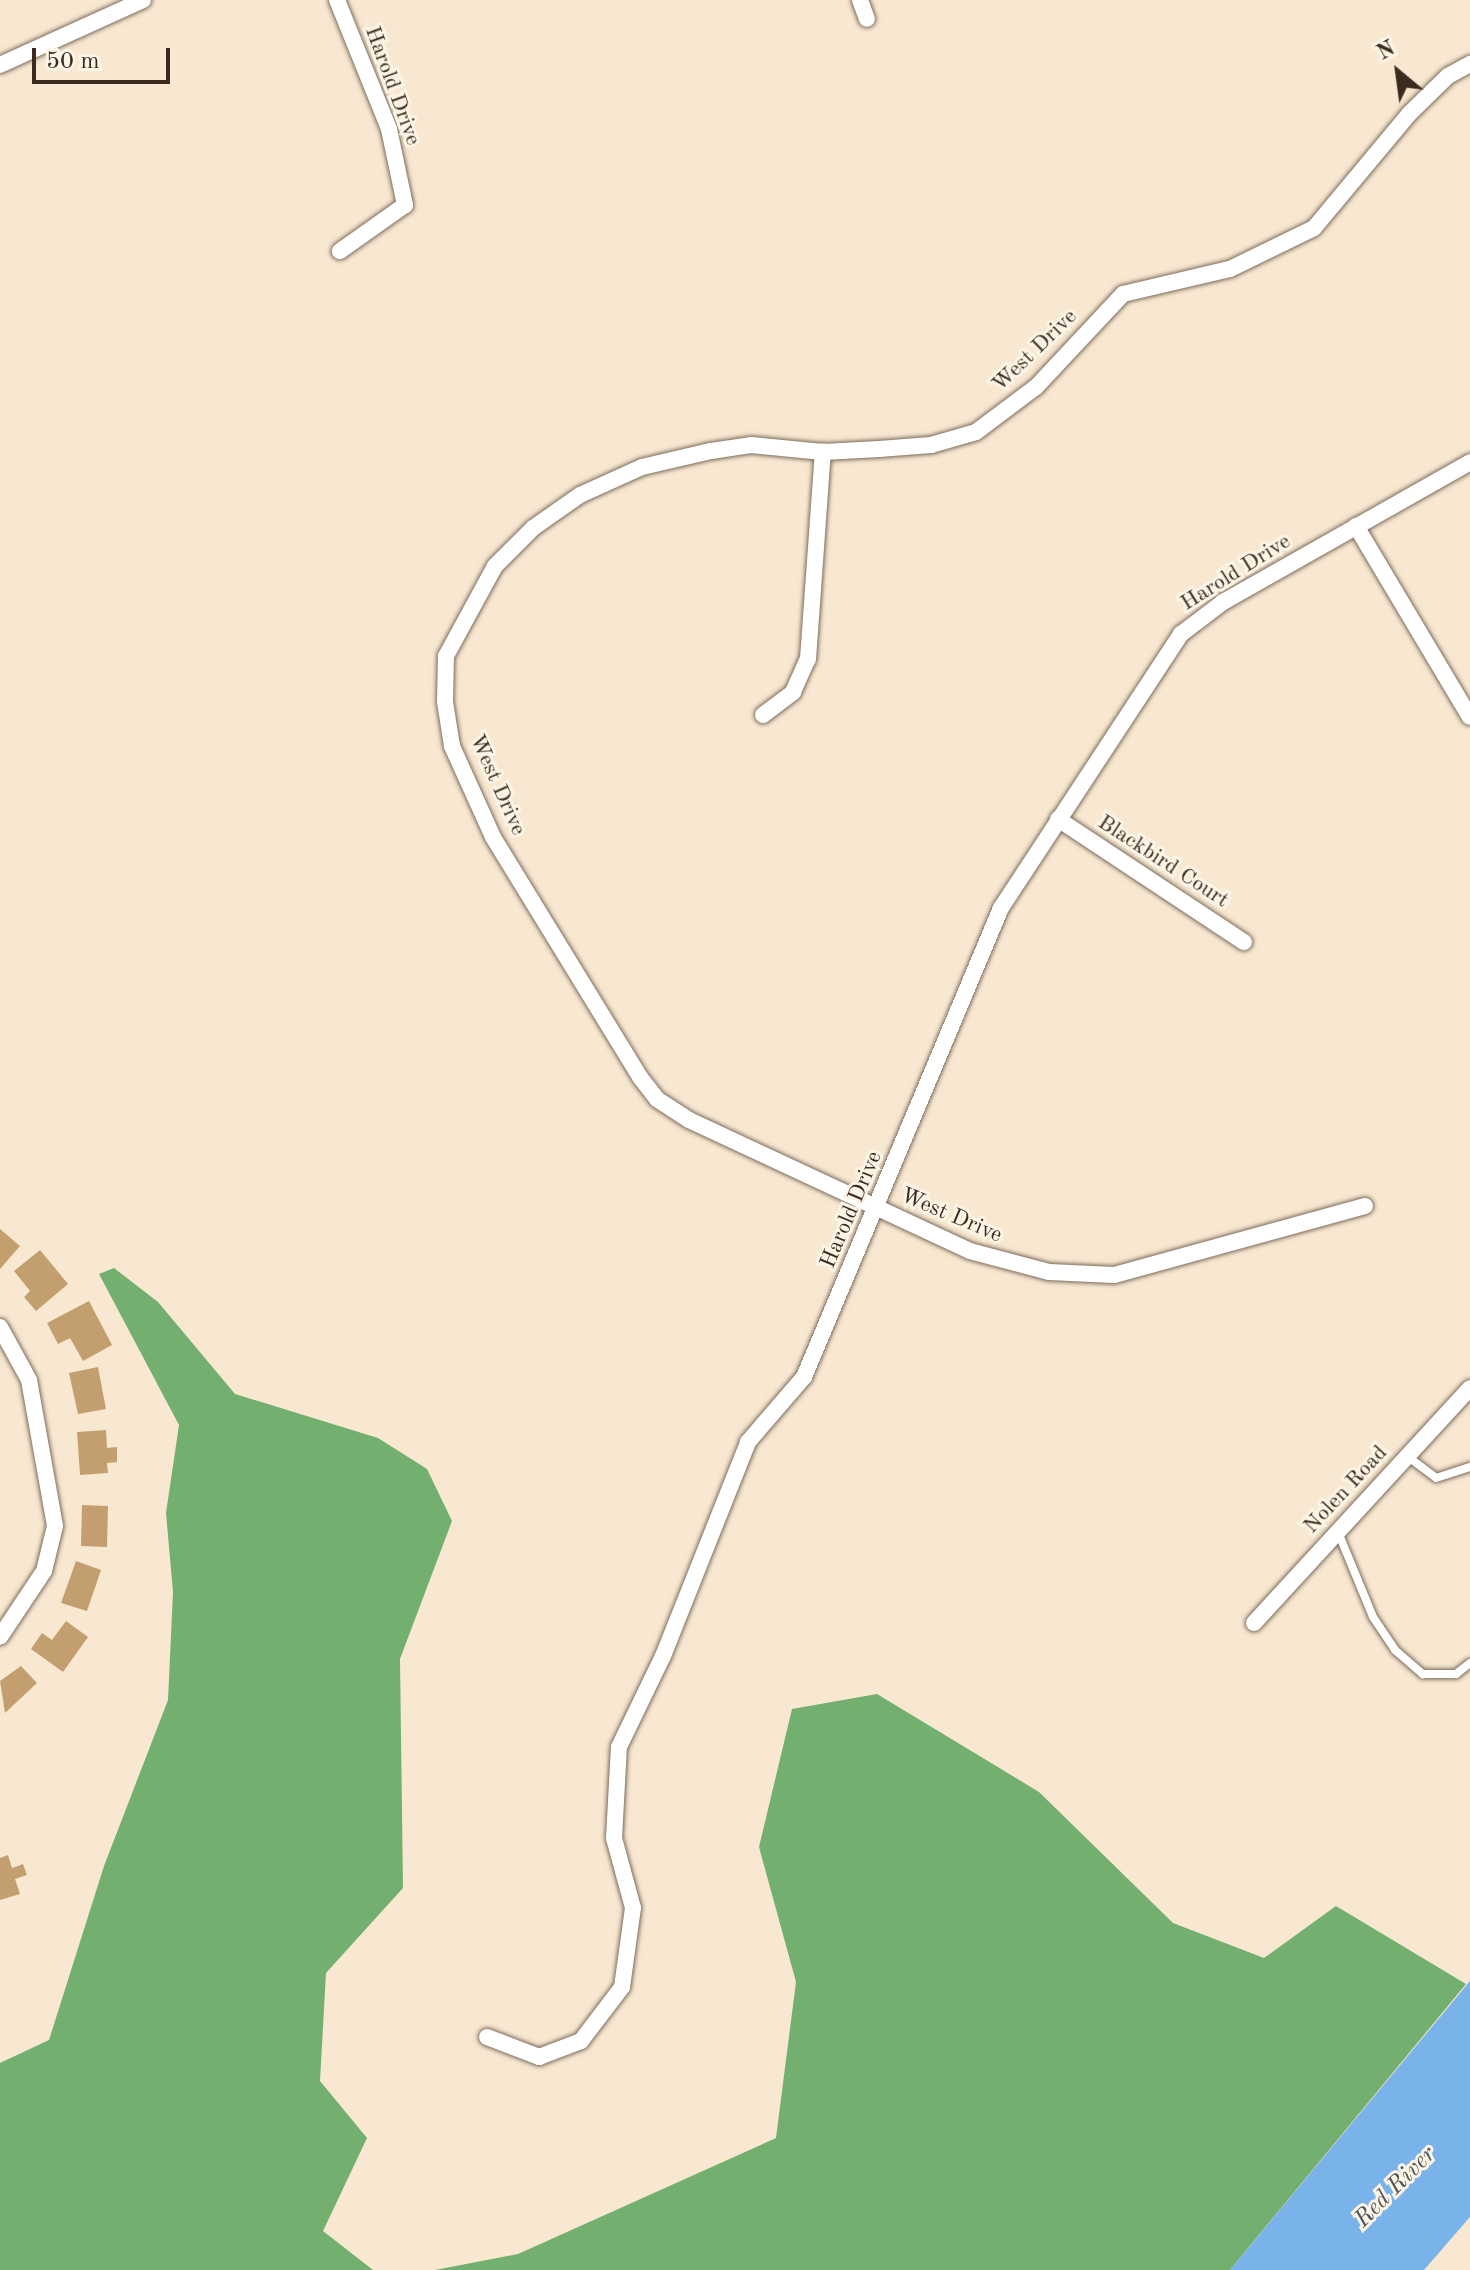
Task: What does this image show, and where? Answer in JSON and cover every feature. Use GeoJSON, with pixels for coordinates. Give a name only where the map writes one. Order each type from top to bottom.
{"type":"FeatureCollection","features":[{"type":"Feature","properties":{"kind":"street"},"geometry":{"type":"LineString","coordinates":[[0,65],[143,0]]}},
{"type":"Feature","properties":{"kind":"street","name":"Harold Drive"},"geometry":{"type":"LineString","coordinates":[[337,0],[389,129],[405,205],[340,251]]}},
{"type":"Feature","properties":{"kind":"street"},"geometry":{"type":"LineString","coordinates":[[860,0],[867,19]]}},
{"type":"Feature","properties":{"kind":"street","name":"West Drive"},"geometry":{"type":"LineString","coordinates":[[1365,1206],[1114,1275],[1017,1266],[970,1251],[689,1120],[657,1099],[493,837],[452,746],[445,702],[446,656],[495,566],[533,528],[580,495],[642,467],[711,451],[751,445],[823,452],[931,445],[976,432],[1036,387],[1123,294],[1230,269],[1314,228],[1409,114],[1448,76],[1470,64]]}},
{"type":"Feature","properties":{"kind":"street"},"geometry":{"type":"LineString","coordinates":[[763,715],[793,692],[808,659],[823,452]]}},
{"type":"Feature","properties":{"kind":"street","name":"Harold Drive"},"geometry":{"type":"LineString","coordinates":[[487,2037],[539,2057],[581,2041],[622,1987],[633,1908],[614,1838],[619,1747],[663,1656],[748,1442],[804,1377],[878,1208],[1001,908],[1181,634],[1223,602],[1470,462]]}},
{"type":"Feature","properties":{"kind":"street"},"geometry":{"type":"LineString","coordinates":[[1356,526],[1470,717]]}},
{"type":"Feature","properties":{"kind":"street","name":"Blackbird Court"},"geometry":{"type":"LineString","coordinates":[[1058,819],[1244,942]]}},
{"type":"Feature","properties":{"kind":"street"},"geometry":{"type":"LineString","coordinates":[[0,1327],[29,1380],[55,1526],[44,1571],[0,1637]]}},
{"type":"Feature","properties":{"kind":"street","name":"Nolen Road"},"geometry":{"type":"LineString","coordinates":[[1254,1623],[1470,1388]]}},
{"type":"Feature","properties":{"kind":"lane"},"geometry":{"type":"LineString","coordinates":[[1407,1456],[1436,1478],[1470,1467]]}},
{"type":"Feature","properties":{"kind":"lane"},"geometry":{"type":"LineString","coordinates":[[1338,1531],[1373,1617],[1395,1650],[1423,1674],[1456,1674],[1470,1663]]}},
{"type":"Feature","properties":{"kind":"green space"},"geometry":{"type":"Polygon","coordinates":[[[114,1268],[158,1302],[235,1394],[378,1438],[427,1469],[452,1521],[400,1659],[403,1888],[326,1973],[320,2081],[367,2138],[323,2231],[373,2270],[0,2270],[0,2063],[49,2040],[104,1866],[168,1700],[173,1592],[166,1513],[179,1425],[99,1274],[114,1268]]]}},
{"type":"Feature","properties":{"kind":"green space"},"geometry":{"type":"Polygon","coordinates":[[[877,1694],[1039,1792],[1173,1923],[1264,1958],[1336,1906],[1466,1984],[1230,2270],[435,2270],[518,2254],[776,2138],[796,1982],[759,1847],[792,1709],[877,1694]]]}},
{"type":"Feature","properties":{"kind":"water","name":"Red River"},"geometry":{"type":"Polygon","coordinates":[[[1470,1981],[1470,2217],[1424,2270],[1230,2270],[1470,1981]]]}},
{"type":"Feature","properties":{"kind":"building"},"geometry":{"type":"Polygon","coordinates":[[[0,1229],[20,1246],[0,1269],[0,1229]]]}},
{"type":"Feature","properties":{"kind":"building"},"geometry":{"type":"Polygon","coordinates":[[[40,1250],[68,1284],[36,1311],[24,1297],[30,1291],[14,1271],[40,1250]]]}},
{"type":"Feature","properties":{"kind":"building"},"geometry":{"type":"Polygon","coordinates":[[[89,1301],[112,1345],[83,1361],[70,1338],[58,1344],[47,1323],[89,1301]]]}},
{"type":"Feature","properties":{"kind":"building"},"geometry":{"type":"Polygon","coordinates":[[[98,1367],[106,1409],[78,1414],[69,1373],[98,1367]]]}},
{"type":"Feature","properties":{"kind":"building"},"geometry":{"type":"Polygon","coordinates":[[[106,1430],[107,1448],[117,1447],[117,1462],[107,1463],[108,1473],[80,1475],[77,1432],[106,1430]]]}},
{"type":"Feature","properties":{"kind":"building"},"geometry":{"type":"Polygon","coordinates":[[[82,1505],[108,1506],[107,1547],[81,1546],[82,1505]]]}},
{"type":"Feature","properties":{"kind":"building"},"geometry":{"type":"Polygon","coordinates":[[[76,1561],[101,1570],[87,1611],[61,1603],[76,1561]]]}},
{"type":"Feature","properties":{"kind":"building"},"geometry":{"type":"Polygon","coordinates":[[[66,1621],[88,1637],[63,1672],[31,1649],[42,1633],[52,1640],[66,1621]]]}},
{"type":"Feature","properties":{"kind":"building"},"geometry":{"type":"Polygon","coordinates":[[[21,1666],[37,1683],[5,1713],[0,1681],[21,1666]]]}},
{"type":"Feature","properties":{"kind":"building"},"geometry":{"type":"Polygon","coordinates":[[[8,1855],[12,1868],[23,1864],[27,1875],[15,1879],[20,1894],[0,1900],[0,1858],[8,1855]]]}}]}
